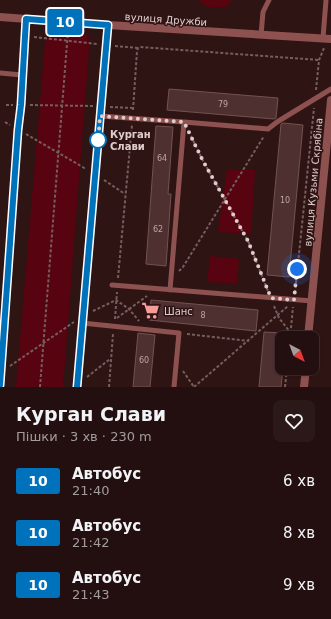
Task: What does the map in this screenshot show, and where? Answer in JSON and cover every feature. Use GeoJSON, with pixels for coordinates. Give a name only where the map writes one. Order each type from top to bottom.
{"type":"FeatureCollection","features":[{"type":"Feature","properties":{"kind":"street","name":"вулиця Дружби"},"geometry":{"type":"LineString","coordinates":[[0,17],[261,35],[327,38]]}},
{"type":"Feature","properties":{"kind":"street"},"geometry":{"type":"LineString","coordinates":[[0,385],[26,19]]}},
{"type":"Feature","properties":{"kind":"street"},"geometry":{"type":"LineString","coordinates":[[77,386],[108,25]]}},
{"type":"Feature","properties":{"kind":"street","name":"вулиця Кузьми Скрябіна"},"geometry":{"type":"LineString","coordinates":[[309,331],[331,100]]}},
{"type":"Feature","properties":{"kind":"street"},"geometry":{"type":"LineString","coordinates":[[304,387],[305,375]]}},
{"type":"Feature","properties":{"kind":"lane"},"geometry":{"type":"LineString","coordinates":[[261,35],[263,12],[268,0]]}},
{"type":"Feature","properties":{"kind":"lane"},"geometry":{"type":"LineString","coordinates":[[326,0],[327,38]]}},
{"type":"Feature","properties":{"kind":"lane"},"geometry":{"type":"LineString","coordinates":[[0,73],[22,75]]}},
{"type":"Feature","properties":{"kind":"lane"},"geometry":{"type":"LineString","coordinates":[[100,116],[268,130],[277,122],[331,89]]}},
{"type":"Feature","properties":{"kind":"lane"},"geometry":{"type":"LineString","coordinates":[[170,290],[184,122]]}},
{"type":"Feature","properties":{"kind":"lane"},"geometry":{"type":"LineString","coordinates":[[115,286],[312,301]]}},
{"type":"Feature","properties":{"kind":"lane"},"geometry":{"type":"LineString","coordinates":[[82,320],[114,326],[179,333],[174,387]]}},
{"type":"Feature","properties":{"kind":"path"},"geometry":{"type":"LineString","coordinates":[[40,387],[68,42],[68,22]]}},
{"type":"Feature","properties":{"kind":"path"},"geometry":{"type":"LineString","coordinates":[[24,36],[68,42],[138,48],[320,60],[291,331]]}},
{"type":"Feature","properties":{"kind":"path"},"geometry":{"type":"LineString","coordinates":[[138,48],[126,194],[115,286],[116,300],[114,320],[155,289]]}},
{"type":"Feature","properties":{"kind":"path"},"geometry":{"type":"LineString","coordinates":[[6,105],[101,106],[133,108]]}},
{"type":"Feature","properties":{"kind":"path"},"geometry":{"type":"LineString","coordinates":[[5,122],[95,174],[126,194]]}},
{"type":"Feature","properties":{"kind":"path"},"geometry":{"type":"LineString","coordinates":[[184,122],[202,159],[248,241],[278,316],[289,331]]}},
{"type":"Feature","properties":{"kind":"path"},"geometry":{"type":"LineString","coordinates":[[172,276],[183,267],[268,130]]}},
{"type":"Feature","properties":{"kind":"path"},"geometry":{"type":"LineString","coordinates":[[1,373],[44,342],[116,300]]}},
{"type":"Feature","properties":{"kind":"path"},"geometry":{"type":"LineString","coordinates":[[116,300],[129,309],[146,330]]}},
{"type":"Feature","properties":{"kind":"path"},"geometry":{"type":"LineString","coordinates":[[177,360],[187,379],[194,387],[218,365],[278,316],[294,300]]}},
{"type":"Feature","properties":{"kind":"path"},"geometry":{"type":"LineString","coordinates":[[109,387],[114,326]]}},
{"type":"Feature","properties":{"kind":"path"},"geometry":{"type":"LineString","coordinates":[[179,333],[249,340]]}},
{"type":"Feature","properties":{"kind":"path"},"geometry":{"type":"LineString","coordinates":[[77,386],[111,358]]}},
{"type":"Feature","properties":{"kind":"path"},"geometry":{"type":"LineString","coordinates":[[285,387],[286,375]]}},
{"type":"Feature","properties":{"kind":"shaded area"},"geometry":{"type":"Polygon","coordinates":[[[199,0],[232,0],[227,7],[207,7],[199,0]]]}},
{"type":"Feature","properties":{"kind":"shaded area"},"geometry":{"type":"Polygon","coordinates":[[[46,31],[90,35],[63,387],[16,387],[46,31]]]}},
{"type":"Feature","properties":{"kind":"shaded area"},"geometry":{"type":"Polygon","coordinates":[[[227,169],[255,170],[251,234],[218,232],[227,169]]]}},
{"type":"Feature","properties":{"kind":"shaded area"},"geometry":{"type":"Polygon","coordinates":[[[210,256],[239,259],[237,284],[207,282],[210,256]]]}},
{"type":"Feature","properties":{"kind":"building"},"geometry":{"type":"Polygon","coordinates":[[[169,89],[278,98],[276,118],[167,110],[169,89]]]}},
{"type":"Feature","properties":{"kind":"building"},"geometry":{"type":"Polygon","coordinates":[[[281,124],[303,125],[289,277],[267,275],[281,124]]]}},
{"type":"Feature","properties":{"kind":"building"},"geometry":{"type":"Polygon","coordinates":[[[156,126],[173,127],[168,194],[171,194],[166,266],[146,264],[156,126]]]}},
{"type":"Feature","properties":{"kind":"building"},"geometry":{"type":"Polygon","coordinates":[[[151,300],[258,310],[256,331],[149,320],[151,300]]]}},
{"type":"Feature","properties":{"kind":"building"},"geometry":{"type":"Polygon","coordinates":[[[264,332],[275,333],[275,375],[282,375],[281,387],[259,387],[264,332]]]}},
{"type":"Feature","properties":{"kind":"building"},"geometry":{"type":"Polygon","coordinates":[[[138,333],[155,335],[150,387],[133,387],[138,333]]]}},
{"type":"Feature","properties":{"kind":"bus line","name":"10"},"geometry":{"type":"LineString","coordinates":[[0,385],[26,19],[108,25],[77,387]]}},
{"type":"Feature","properties":{"kind":"place","name":"Курган Слави"},"geometry":{"type":"Point","coordinates":[98,140]}},
{"type":"Feature","properties":{"kind":"place","name":"Шанс"},"geometry":{"type":"Point","coordinates":[151,311]}},
{"type":"Feature","properties":{"kind":"route"},"geometry":{"type":"LineString","coordinates":[[98,140],[98,145],[100,116],[184,122],[202,159],[248,241],[271,298],[294,300],[297,269]]}}]}
